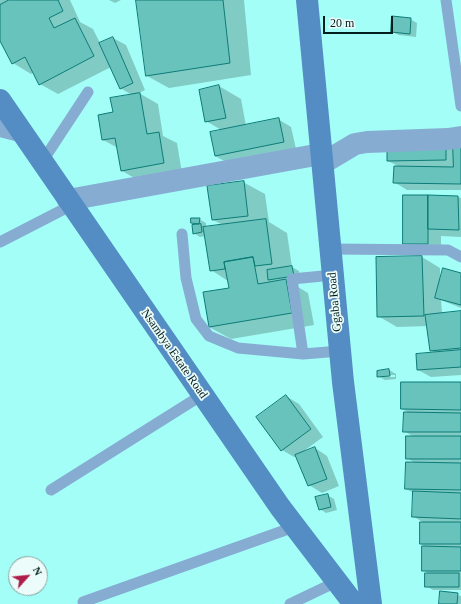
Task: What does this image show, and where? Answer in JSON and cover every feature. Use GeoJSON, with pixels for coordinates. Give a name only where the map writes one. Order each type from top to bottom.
{"type":"FeatureCollection","features":[{"type":"Feature","properties":{"kind":"street","name":"Ggaba Road"},"geometry":{"type":"LineString","coordinates":[[307,0],[340,351],[371,604]]}},
{"type":"Feature","properties":{"kind":"street","name":"Nsambya Estate Road"},"geometry":{"type":"LineString","coordinates":[[0,100],[10,129],[42,162],[294,527],[354,604]]}},
{"type":"Feature","properties":{"kind":"street"},"geometry":{"type":"LineString","coordinates":[[70,203],[322,159],[355,144],[367,142],[448,139],[461,137]]}},
{"type":"Feature","properties":{"kind":"lane"},"geometry":{"type":"LineString","coordinates":[[446,0],[461,106]]}},
{"type":"Feature","properties":{"kind":"lane"},"geometry":{"type":"LineString","coordinates":[[42,162],[88,92]]}},
{"type":"Feature","properties":{"kind":"lane"},"geometry":{"type":"LineString","coordinates":[[0,242],[70,203]]}},
{"type":"Feature","properties":{"kind":"lane"},"geometry":{"type":"LineString","coordinates":[[182,234],[186,278],[196,319],[209,336],[238,348],[303,354],[340,351]]}},
{"type":"Feature","properties":{"kind":"lane"},"geometry":{"type":"LineString","coordinates":[[330,249],[448,250],[461,257]]}},
{"type":"Feature","properties":{"kind":"lane"},"geometry":{"type":"LineString","coordinates":[[303,354],[292,279],[333,275]]}},
{"type":"Feature","properties":{"kind":"lane"},"geometry":{"type":"LineString","coordinates":[[51,490],[202,395]]}},
{"type":"Feature","properties":{"kind":"lane"},"geometry":{"type":"LineString","coordinates":[[84,602],[294,527]]}},
{"type":"Feature","properties":{"kind":"lane"},"geometry":{"type":"LineString","coordinates":[[290,604],[336,582]]}},
{"type":"Feature","properties":{"kind":"building"},"geometry":{"type":"Polygon","coordinates":[[[9,0],[58,0],[63,11],[49,18],[54,28],[75,18],[94,56],[39,85],[25,57],[12,64],[0,41],[0,5],[9,0]]]}},
{"type":"Feature","properties":{"kind":"building"},"geometry":{"type":"Polygon","coordinates":[[[136,0],[223,0],[230,63],[146,76],[136,0]]]}},
{"type":"Feature","properties":{"kind":"building"},"geometry":{"type":"Polygon","coordinates":[[[392,16],[411,18],[410,34],[391,32],[392,16]]]}},
{"type":"Feature","properties":{"kind":"building"},"geometry":{"type":"Polygon","coordinates":[[[113,37],[133,83],[120,89],[99,43],[113,37]]]}},
{"type":"Feature","properties":{"kind":"building"},"geometry":{"type":"Polygon","coordinates":[[[219,85],[226,118],[205,122],[199,90],[219,85]]]}},
{"type":"Feature","properties":{"kind":"building"},"geometry":{"type":"Polygon","coordinates":[[[140,93],[147,134],[159,132],[164,163],[121,171],[115,138],[102,140],[98,115],[113,112],[110,98],[140,93]]]}},
{"type":"Feature","properties":{"kind":"building"},"geometry":{"type":"Polygon","coordinates":[[[279,118],[284,142],[215,156],[210,132],[279,118]]]}},
{"type":"Feature","properties":{"kind":"building"},"geometry":{"type":"Polygon","coordinates":[[[446,143],[446,160],[387,161],[387,145],[446,143]]]}},
{"type":"Feature","properties":{"kind":"building"},"geometry":{"type":"Polygon","coordinates":[[[453,145],[461,146],[461,184],[393,183],[394,166],[453,167],[453,145]]]}},
{"type":"Feature","properties":{"kind":"building"},"geometry":{"type":"Polygon","coordinates":[[[244,181],[248,216],[212,220],[207,186],[244,181]]]}},
{"type":"Feature","properties":{"kind":"building"},"geometry":{"type":"Polygon","coordinates":[[[403,195],[428,195],[428,244],[403,244],[403,195]]]}},
{"type":"Feature","properties":{"kind":"building"},"geometry":{"type":"Polygon","coordinates":[[[428,195],[458,196],[459,230],[428,229],[428,195]]]}},
{"type":"Feature","properties":{"kind":"building"},"geometry":{"type":"Polygon","coordinates":[[[191,218],[200,218],[199,224],[191,223],[191,218]]]}},
{"type":"Feature","properties":{"kind":"building"},"geometry":{"type":"Polygon","coordinates":[[[266,219],[272,264],[255,266],[253,257],[224,262],[225,269],[210,271],[203,227],[266,219]]]}},
{"type":"Feature","properties":{"kind":"building"},"geometry":{"type":"Polygon","coordinates":[[[201,224],[202,232],[193,234],[192,225],[201,224]]]}},
{"type":"Feature","properties":{"kind":"building"},"geometry":{"type":"Polygon","coordinates":[[[422,256],[424,316],[377,317],[376,257],[422,256]]]}},
{"type":"Feature","properties":{"kind":"building"},"geometry":{"type":"Polygon","coordinates":[[[253,257],[258,284],[286,279],[292,313],[209,327],[203,292],[229,288],[224,262],[253,257]]]}},
{"type":"Feature","properties":{"kind":"building"},"geometry":{"type":"Polygon","coordinates":[[[292,266],[294,276],[268,280],[267,270],[292,266]]]}},
{"type":"Feature","properties":{"kind":"building"},"geometry":{"type":"Polygon","coordinates":[[[443,268],[461,273],[461,305],[435,298],[443,268]]]}},
{"type":"Feature","properties":{"kind":"building"},"geometry":{"type":"Polygon","coordinates":[[[461,311],[461,348],[430,351],[425,315],[461,311]]]}},
{"type":"Feature","properties":{"kind":"building"},"geometry":{"type":"Polygon","coordinates":[[[461,350],[461,367],[417,370],[416,354],[461,350]]]}},
{"type":"Feature","properties":{"kind":"building"},"geometry":{"type":"Polygon","coordinates":[[[389,369],[390,376],[377,377],[377,371],[389,369]]]}},
{"type":"Feature","properties":{"kind":"building"},"geometry":{"type":"Polygon","coordinates":[[[401,382],[461,382],[461,410],[401,409],[401,382]]]}},
{"type":"Feature","properties":{"kind":"building"},"geometry":{"type":"Polygon","coordinates":[[[286,395],[311,429],[281,451],[256,417],[286,395]]]}},
{"type":"Feature","properties":{"kind":"building"},"geometry":{"type":"Polygon","coordinates":[[[404,412],[461,413],[461,432],[403,432],[404,412]]]}},
{"type":"Feature","properties":{"kind":"building"},"geometry":{"type":"Polygon","coordinates":[[[406,436],[461,436],[461,459],[406,459],[406,436]]]}},
{"type":"Feature","properties":{"kind":"building"},"geometry":{"type":"Polygon","coordinates":[[[315,447],[327,479],[308,486],[295,455],[315,447]]]}},
{"type":"Feature","properties":{"kind":"building"},"geometry":{"type":"Polygon","coordinates":[[[406,462],[461,463],[461,490],[405,489],[406,462]]]}},
{"type":"Feature","properties":{"kind":"building"},"geometry":{"type":"Polygon","coordinates":[[[413,491],[461,493],[461,519],[412,517],[413,491]]]}},
{"type":"Feature","properties":{"kind":"building"},"geometry":{"type":"Polygon","coordinates":[[[328,494],[331,507],[319,510],[315,497],[328,494]]]}},
{"type":"Feature","properties":{"kind":"building"},"geometry":{"type":"Polygon","coordinates":[[[420,522],[461,522],[461,544],[420,544],[420,522]]]}},
{"type":"Feature","properties":{"kind":"building"},"geometry":{"type":"Polygon","coordinates":[[[422,546],[461,547],[461,571],[422,571],[422,546]]]}},
{"type":"Feature","properties":{"kind":"building"},"geometry":{"type":"Polygon","coordinates":[[[425,573],[459,573],[459,587],[425,587],[425,573]]]}},
{"type":"Feature","properties":{"kind":"building"},"geometry":{"type":"Polygon","coordinates":[[[440,591],[458,593],[457,604],[439,604],[440,591]]]}}]}
